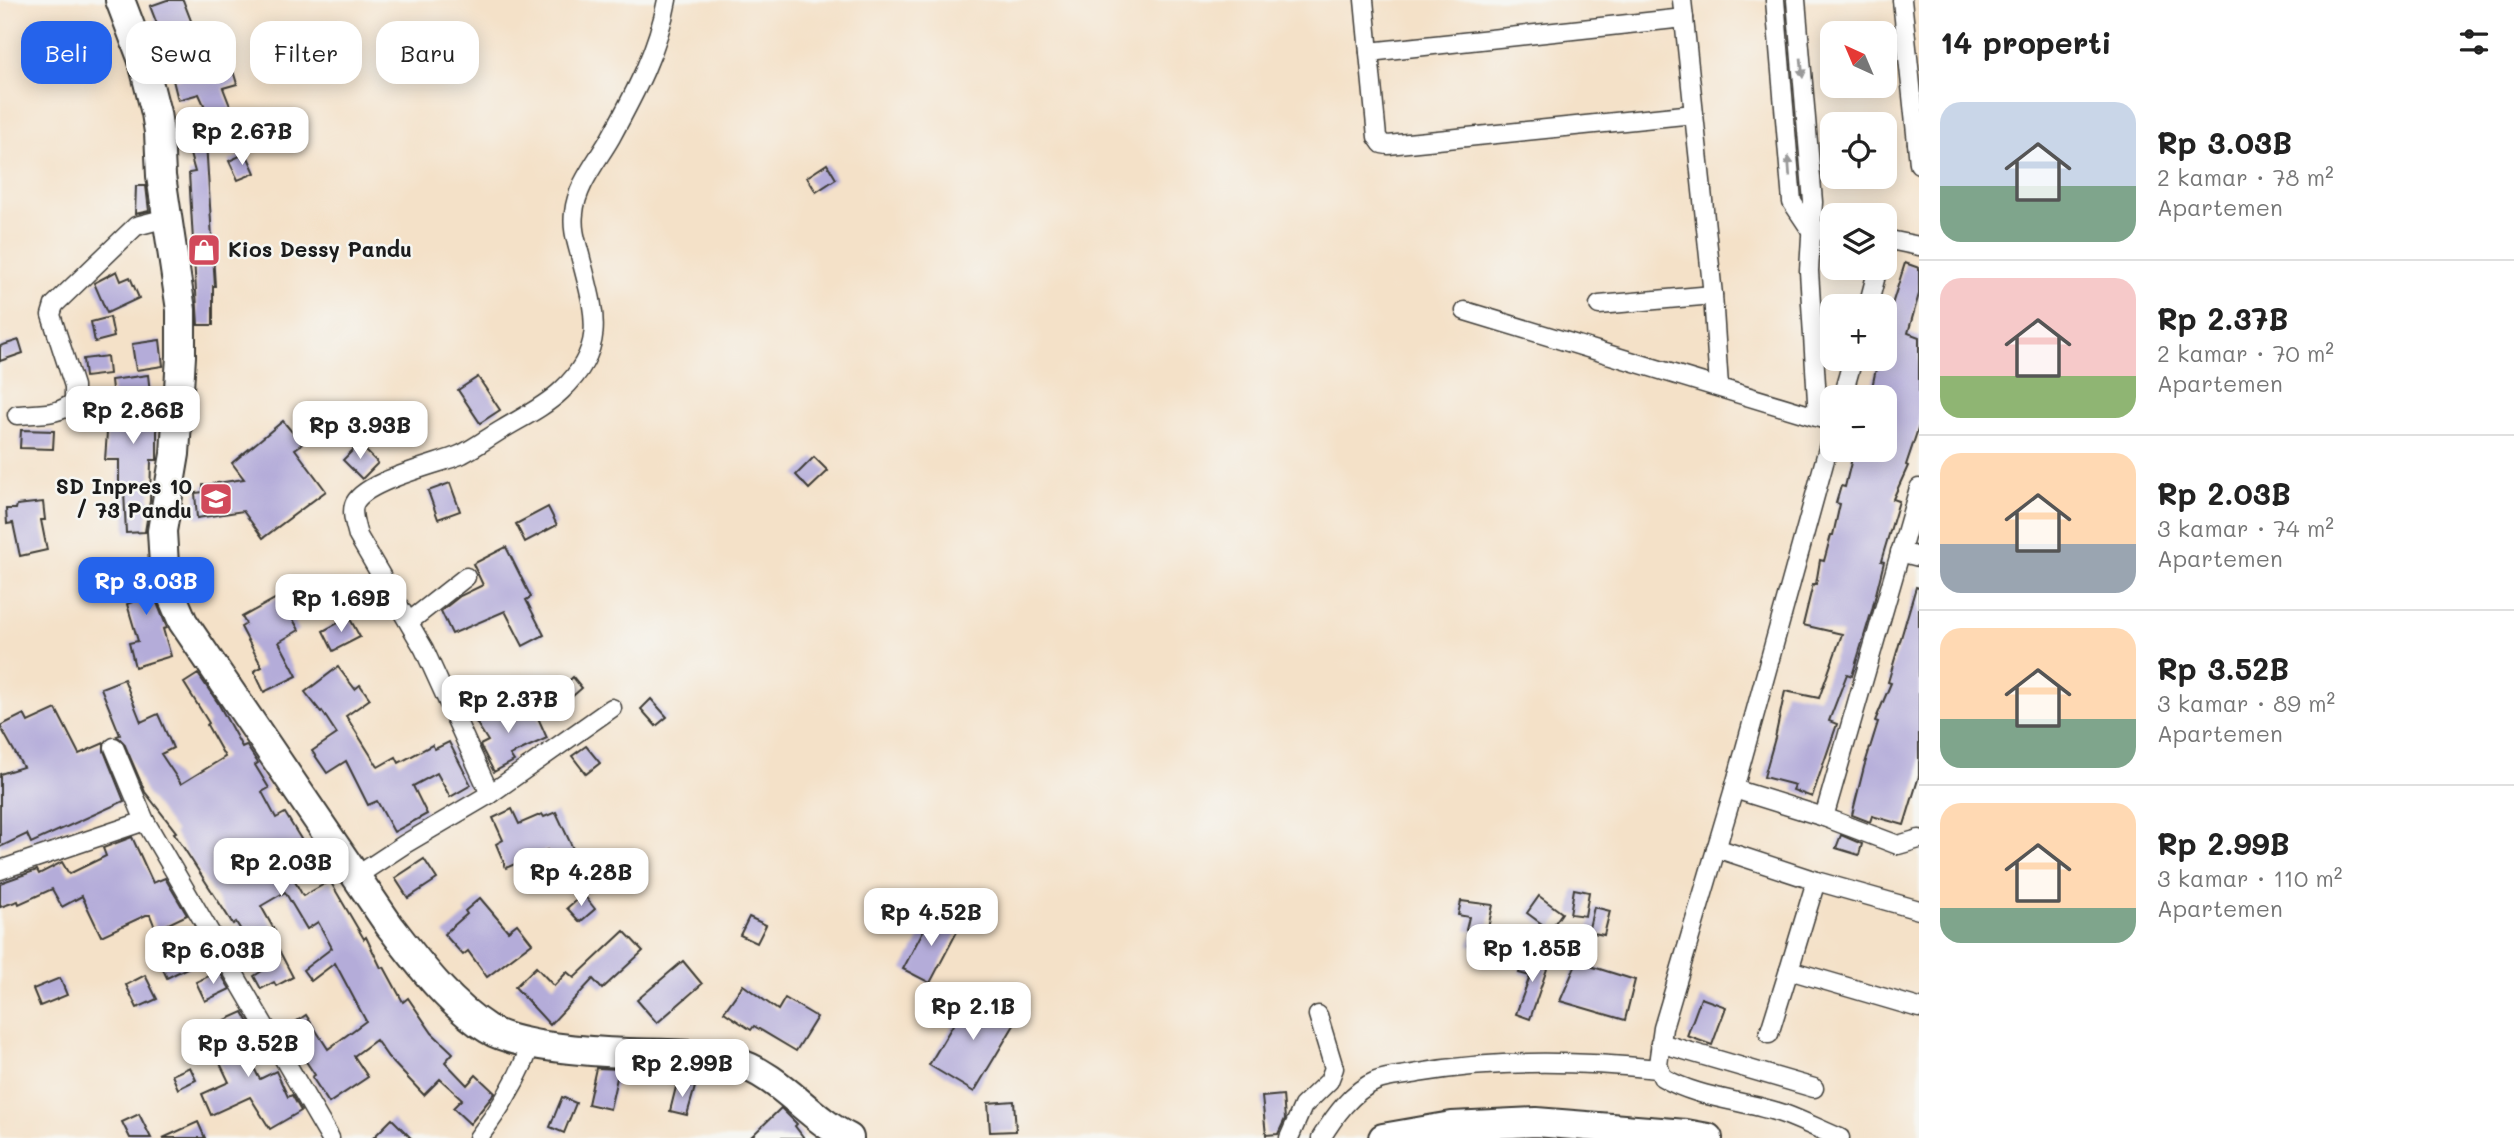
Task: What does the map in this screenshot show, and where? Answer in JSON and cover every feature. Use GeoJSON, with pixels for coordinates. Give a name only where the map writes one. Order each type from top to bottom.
{"type":"FeatureCollection","features":[{"type":"Feature","properties":{"kind":"highway"},"geometry":{"type":"LineString","coordinates":[[120,0],[133,30],[150,86],[159,132],[161,176],[182,329],[174,454],[162,531],[164,565],[171,594],[183,622],[355,877],[422,968],[463,1010],[489,1030],[533,1042],[609,1052],[675,1054],[734,1061],[769,1078],[810,1112],[849,1138]]}},
{"type":"Feature","properties":{"kind":"highway"},"geometry":{"type":"LineString","coordinates":[[1382,1138],[1452,1126],[1536,1122],[1708,1138]]}},
{"type":"Feature","properties":{"kind":"street"},"geometry":{"type":"LineString","coordinates":[[490,794],[410,621],[358,536],[354,505],[361,495],[383,481],[427,468],[463,453],[532,413],[559,393],[587,360],[595,326],[573,228],[574,210],[581,189],[640,82],[654,49],[667,0]]}},
{"type":"Feature","properties":{"kind":"street"},"geometry":{"type":"LineString","coordinates":[[1364,0],[1377,137],[1382,144],[1694,114]]}},
{"type":"Feature","properties":{"kind":"street"},"geometry":{"type":"LineString","coordinates":[[1682,0],[1713,295],[1719,387]]}},
{"type":"Feature","properties":{"kind":"street"},"geometry":{"type":"LineString","coordinates":[[1775,0],[1792,202],[1810,229],[1820,230]]}},
{"type":"Feature","properties":{"kind":"street"},"geometry":{"type":"LineString","coordinates":[[1796,0],[1813,202],[1809,271],[1821,385]]}},
{"type":"Feature","properties":{"kind":"street"},"geometry":{"type":"LineString","coordinates":[[1902,0],[1912,25],[1919,164]]}},
{"type":"Feature","properties":{"kind":"street"},"geometry":{"type":"LineString","coordinates":[[1369,52],[1684,18]]}},
{"type":"Feature","properties":{"kind":"street"},"geometry":{"type":"LineString","coordinates":[[17,415],[60,411],[74,401],[74,387],[51,315],[54,305],[136,226],[167,218]]}},
{"type":"Feature","properties":{"kind":"street"},"geometry":{"type":"LineString","coordinates":[[1897,243],[1919,246]]}},
{"type":"Feature","properties":{"kind":"street"},"geometry":{"type":"LineString","coordinates":[[1599,306],[1713,295]]}},
{"type":"Feature","properties":{"kind":"street"},"geometry":{"type":"LineString","coordinates":[[1465,312],[1820,418]]}},
{"type":"Feature","properties":{"kind":"street"},"geometry":{"type":"LineString","coordinates":[[1824,462],[1734,789],[1668,1012],[1660,1043],[1658,1069],[1662,1077],[1676,1083],[1706,1094],[1783,1114],[1840,1138]]}},
{"type":"Feature","properties":{"kind":"street"},"geometry":{"type":"LineString","coordinates":[[1825,817],[1919,488]]}},
{"type":"Feature","properties":{"kind":"street"},"geometry":{"type":"LineString","coordinates":[[1900,552],[1919,557]]}},
{"type":"Feature","properties":{"kind":"street"},"geometry":{"type":"LineString","coordinates":[[410,621],[466,577]]}},
{"type":"Feature","properties":{"kind":"street"},"geometry":{"type":"LineString","coordinates":[[355,877],[490,794],[612,708]]}},
{"type":"Feature","properties":{"kind":"street"},"geometry":{"type":"LineString","coordinates":[[114,747],[145,821],[330,1138]]}},
{"type":"Feature","properties":{"kind":"street"},"geometry":{"type":"LineString","coordinates":[[1734,789],[1825,817],[1899,845],[1919,839]]}},
{"type":"Feature","properties":{"kind":"street"},"geometry":{"type":"LineString","coordinates":[[0,870],[145,821]]}},
{"type":"Feature","properties":{"kind":"street"},"geometry":{"type":"LineString","coordinates":[[1716,848],[1816,881],[1919,909]]}},
{"type":"Feature","properties":{"kind":"street"},"geometry":{"type":"LineString","coordinates":[[1769,1034],[1816,881]]}},
{"type":"Feature","properties":{"kind":"street"},"geometry":{"type":"LineString","coordinates":[[1789,970],[1919,1008]]}},
{"type":"Feature","properties":{"kind":"street"},"geometry":{"type":"LineString","coordinates":[[1289,1138],[1303,1106],[1333,1075],[1334,1068],[1318,1015]]}},
{"type":"Feature","properties":{"kind":"street"},"geometry":{"type":"LineString","coordinates":[[478,1138],[509,1095],[533,1042]]}},
{"type":"Feature","properties":{"kind":"street"},"geometry":{"type":"LineString","coordinates":[[1660,1043],[1814,1088]]}},
{"type":"Feature","properties":{"kind":"street"},"geometry":{"type":"LineString","coordinates":[[1321,1138],[1333,1118],[1347,1103],[1376,1081],[1461,1065],[1557,1063],[1658,1069]]}},
{"type":"Feature","properties":{"kind":"building"},"geometry":{"type":"Polygon","coordinates":[[[167,0],[183,0],[191,21],[156,21],[150,6],[167,0]]]}},
{"type":"Feature","properties":{"kind":"building"},"geometry":{"type":"Polygon","coordinates":[[[236,81],[237,84],[223,88],[235,119],[214,127],[199,94],[178,100],[174,84],[236,84],[236,81]]]}},
{"type":"Feature","properties":{"kind":"building"},"geometry":{"type":"Polygon","coordinates":[[[206,142],[215,286],[213,325],[198,325],[189,173],[195,172],[188,147],[206,142]]]}},
{"type":"Feature","properties":{"kind":"building"},"geometry":{"type":"Polygon","coordinates":[[[246,153],[255,173],[238,180],[229,161],[246,153]]]}},
{"type":"Feature","properties":{"kind":"building"},"geometry":{"type":"Polygon","coordinates":[[[827,164],[836,179],[816,192],[807,177],[827,164]]]}},
{"type":"Feature","properties":{"kind":"building"},"geometry":{"type":"Polygon","coordinates":[[[136,186],[146,186],[149,211],[135,214],[136,186]]]}},
{"type":"Feature","properties":{"kind":"building"},"geometry":{"type":"Polygon","coordinates":[[[1905,263],[1919,268],[1919,294],[1908,333],[1919,337],[1919,426],[1906,465],[1908,466],[1893,499],[1899,501],[1881,561],[1884,562],[1872,610],[1852,676],[1847,674],[1829,721],[1837,724],[1812,797],[1793,790],[1795,785],[1764,777],[1785,691],[1819,698],[1842,634],[1803,625],[1813,584],[1816,584],[1820,560],[1824,561],[1833,535],[1840,504],[1836,503],[1841,486],[1845,487],[1851,462],[1897,462],[1897,385],[1873,385],[1876,371],[1897,371],[1895,294],[1905,263]]]}},
{"type":"Feature","properties":{"kind":"building"},"geometry":{"type":"Polygon","coordinates":[[[117,271],[121,281],[130,277],[139,298],[107,313],[94,283],[117,271]]]}},
{"type":"Feature","properties":{"kind":"building"},"geometry":{"type":"Polygon","coordinates":[[[110,317],[114,337],[95,342],[91,322],[110,317]]]}},
{"type":"Feature","properties":{"kind":"building"},"geometry":{"type":"Polygon","coordinates":[[[19,340],[23,353],[0,361],[0,346],[19,340]]]}},
{"type":"Feature","properties":{"kind":"building"},"geometry":{"type":"Polygon","coordinates":[[[160,340],[163,366],[136,370],[132,344],[160,340]]]}},
{"type":"Feature","properties":{"kind":"building"},"geometry":{"type":"Polygon","coordinates":[[[107,356],[109,374],[85,377],[83,359],[107,356]]]}},
{"type":"Feature","properties":{"kind":"building"},"geometry":{"type":"Polygon","coordinates":[[[148,375],[153,418],[157,418],[157,460],[151,460],[150,501],[145,532],[126,533],[124,491],[119,491],[119,460],[105,460],[108,418],[115,418],[111,380],[148,375]]]}},
{"type":"Feature","properties":{"kind":"building"},"geometry":{"type":"Polygon","coordinates":[[[478,377],[500,410],[480,423],[458,390],[478,377]]]}},
{"type":"Feature","properties":{"kind":"building"},"geometry":{"type":"Polygon","coordinates":[[[283,421],[302,444],[295,449],[326,491],[263,538],[243,511],[197,518],[195,493],[203,492],[203,485],[244,479],[232,463],[283,421]]]}},
{"type":"Feature","properties":{"kind":"building"},"geometry":{"type":"Polygon","coordinates":[[[21,430],[54,431],[53,449],[20,448],[21,430]]]}},
{"type":"Feature","properties":{"kind":"building"},"geometry":{"type":"Polygon","coordinates":[[[359,444],[378,463],[362,479],[343,460],[359,444]]]}},
{"type":"Feature","properties":{"kind":"building"},"geometry":{"type":"Polygon","coordinates":[[[814,457],[828,471],[809,489],[796,475],[814,457]]]}},
{"type":"Feature","properties":{"kind":"building"},"geometry":{"type":"Polygon","coordinates":[[[450,483],[460,511],[438,519],[428,491],[450,483]]]}},
{"type":"Feature","properties":{"kind":"building"},"geometry":{"type":"Polygon","coordinates":[[[43,502],[45,520],[41,520],[47,550],[20,556],[13,523],[7,524],[6,509],[43,502]]]}},
{"type":"Feature","properties":{"kind":"building"},"geometry":{"type":"Polygon","coordinates":[[[548,507],[557,525],[525,542],[516,524],[548,507]]]}},
{"type":"Feature","properties":{"kind":"building"},"geometry":{"type":"Polygon","coordinates":[[[506,547],[531,597],[526,600],[544,635],[523,646],[505,611],[452,634],[441,611],[460,596],[483,585],[473,564],[506,547]]]}},
{"type":"Feature","properties":{"kind":"building"},"geometry":{"type":"Polygon","coordinates":[[[147,560],[155,598],[167,628],[163,629],[171,656],[135,667],[129,643],[138,641],[127,604],[132,602],[127,562],[147,560]]]}},
{"type":"Feature","properties":{"kind":"building"},"geometry":{"type":"Polygon","coordinates":[[[1916,587],[1919,588],[1919,776],[1904,825],[1872,816],[1870,822],[1852,815],[1878,722],[1875,721],[1891,683],[1888,682],[1916,587]]]}},
{"type":"Feature","properties":{"kind":"building"},"geometry":{"type":"Polygon","coordinates":[[[280,596],[299,630],[279,642],[297,676],[264,692],[254,671],[262,667],[241,627],[246,624],[242,617],[280,596]]]}},
{"type":"Feature","properties":{"kind":"building"},"geometry":{"type":"Polygon","coordinates":[[[349,617],[360,637],[333,651],[323,631],[349,617]]]}},
{"type":"Feature","properties":{"kind":"building"},"geometry":{"type":"Polygon","coordinates":[[[338,667],[355,689],[360,685],[370,699],[346,716],[378,767],[396,757],[399,763],[432,745],[435,749],[449,742],[471,785],[450,797],[437,773],[413,786],[427,814],[394,832],[377,801],[368,805],[346,761],[327,773],[312,751],[337,734],[305,692],[338,667]]]}},
{"type":"Feature","properties":{"kind":"building"},"geometry":{"type":"Polygon","coordinates":[[[198,674],[218,703],[242,747],[246,745],[258,763],[255,765],[269,788],[262,792],[276,818],[285,813],[312,857],[289,871],[303,896],[330,881],[403,1002],[408,998],[432,1033],[453,1053],[445,1062],[467,1085],[476,1075],[495,1093],[470,1124],[453,1108],[462,1099],[440,1079],[424,1095],[388,1057],[376,1040],[354,1056],[368,1077],[329,1103],[312,1077],[315,1075],[303,1057],[309,1053],[291,1025],[306,1015],[328,1049],[366,1021],[335,963],[311,981],[303,970],[332,948],[318,922],[307,929],[285,892],[261,906],[275,931],[270,933],[293,977],[276,986],[274,982],[261,989],[254,976],[267,968],[254,943],[250,945],[236,922],[233,924],[174,833],[176,832],[145,792],[124,743],[117,736],[120,735],[101,688],[124,679],[141,722],[158,714],[173,748],[161,754],[181,784],[225,757],[207,725],[209,723],[184,683],[198,674]]]}},
{"type":"Feature","properties":{"kind":"building"},"geometry":{"type":"Polygon","coordinates":[[[573,677],[582,688],[566,702],[557,692],[573,677]]]}},
{"type":"Feature","properties":{"kind":"building"},"geometry":{"type":"Polygon","coordinates":[[[651,699],[667,717],[656,726],[641,709],[651,699]]]}},
{"type":"Feature","properties":{"kind":"building"},"geometry":{"type":"Polygon","coordinates":[[[499,701],[512,722],[535,711],[547,738],[510,755],[514,761],[494,772],[480,745],[488,741],[476,722],[490,713],[488,708],[499,701]]]}},
{"type":"Feature","properties":{"kind":"building"},"geometry":{"type":"Polygon","coordinates":[[[56,709],[79,754],[104,743],[104,751],[124,801],[31,843],[27,834],[0,847],[0,774],[23,767],[0,726],[24,714],[28,722],[56,709]]]}},
{"type":"Feature","properties":{"kind":"building"},"geometry":{"type":"Polygon","coordinates":[[[586,746],[600,763],[586,774],[572,756],[586,746]]]}},
{"type":"Feature","properties":{"kind":"building"},"geometry":{"type":"Polygon","coordinates":[[[512,809],[519,824],[542,814],[544,817],[556,812],[575,853],[553,863],[547,850],[506,868],[496,844],[503,840],[493,818],[512,809]]]}},
{"type":"Feature","properties":{"kind":"building"},"geometry":{"type":"Polygon","coordinates":[[[1841,835],[1862,844],[1859,855],[1836,848],[1841,835]]]}},
{"type":"Feature","properties":{"kind":"building"},"geometry":{"type":"Polygon","coordinates":[[[132,837],[153,883],[165,878],[187,915],[156,930],[150,915],[146,915],[101,936],[82,896],[62,907],[52,889],[19,904],[18,901],[0,907],[0,883],[37,870],[39,874],[62,862],[69,874],[106,856],[103,848],[132,837]]]}},
{"type":"Feature","properties":{"kind":"building"},"geometry":{"type":"Polygon","coordinates":[[[424,859],[437,879],[408,898],[395,878],[424,859]]]}},
{"type":"Feature","properties":{"kind":"building"},"geometry":{"type":"Polygon","coordinates":[[[1574,889],[1589,892],[1585,916],[1570,914],[1574,889]]]}},
{"type":"Feature","properties":{"kind":"building"},"geometry":{"type":"Polygon","coordinates":[[[583,894],[595,909],[580,922],[567,908],[583,894]]]}},
{"type":"Feature","properties":{"kind":"building"},"geometry":{"type":"Polygon","coordinates":[[[1539,896],[1562,913],[1550,930],[1527,913],[1539,896]]]}},
{"type":"Feature","properties":{"kind":"building"},"geometry":{"type":"Polygon","coordinates":[[[480,898],[508,931],[517,924],[532,943],[487,977],[468,951],[463,955],[444,934],[467,914],[465,911],[480,898]]]}},
{"type":"Feature","properties":{"kind":"building"},"geometry":{"type":"Polygon","coordinates":[[[1461,901],[1493,905],[1483,951],[1468,945],[1474,932],[1466,930],[1469,917],[1458,915],[1461,901]]]}},
{"type":"Feature","properties":{"kind":"building"},"geometry":{"type":"Polygon","coordinates":[[[1594,907],[1610,911],[1604,935],[1588,932],[1594,907]]]}},
{"type":"Feature","properties":{"kind":"building"},"geometry":{"type":"Polygon","coordinates":[[[932,914],[959,928],[930,983],[903,969],[932,914]]]}},
{"type":"Feature","properties":{"kind":"building"},"geometry":{"type":"Polygon","coordinates":[[[749,917],[766,925],[757,943],[740,935],[749,917]]]}},
{"type":"Feature","properties":{"kind":"building"},"geometry":{"type":"Polygon","coordinates":[[[624,931],[643,951],[602,989],[593,979],[550,1025],[515,987],[536,967],[554,986],[567,972],[574,978],[624,931]]]}},
{"type":"Feature","properties":{"kind":"building"},"geometry":{"type":"Polygon","coordinates":[[[183,950],[191,966],[167,978],[159,961],[183,950]]]}},
{"type":"Feature","properties":{"kind":"building"},"geometry":{"type":"Polygon","coordinates":[[[1524,955],[1549,963],[1530,1019],[1516,1014],[1530,976],[1519,973],[1524,955]]]}},
{"type":"Feature","properties":{"kind":"building"},"geometry":{"type":"Polygon","coordinates":[[[683,961],[702,984],[657,1023],[637,1000],[683,961]]]}},
{"type":"Feature","properties":{"kind":"building"},"geometry":{"type":"Polygon","coordinates":[[[1577,962],[1635,980],[1625,1020],[1560,1001],[1577,962]]]}},
{"type":"Feature","properties":{"kind":"building"},"geometry":{"type":"Polygon","coordinates":[[[219,971],[230,989],[205,1001],[196,982],[219,971]]]}},
{"type":"Feature","properties":{"kind":"building"},"geometry":{"type":"Polygon","coordinates":[[[145,975],[157,999],[137,1008],[126,985],[145,975]]]}},
{"type":"Feature","properties":{"kind":"building"},"geometry":{"type":"Polygon","coordinates":[[[60,978],[67,995],[40,1006],[33,989],[60,978]]]}},
{"type":"Feature","properties":{"kind":"building"},"geometry":{"type":"Polygon","coordinates":[[[743,985],[778,1010],[785,998],[817,1017],[796,1051],[754,1026],[751,1030],[724,1012],[743,985]]]}},
{"type":"Feature","properties":{"kind":"building"},"geometry":{"type":"Polygon","coordinates":[[[972,993],[1017,1020],[974,1092],[929,1065],[972,993]]]}},
{"type":"Feature","properties":{"kind":"building"},"geometry":{"type":"Polygon","coordinates":[[[1701,998],[1726,1007],[1712,1045],[1687,1036],[1701,998]]]}},
{"type":"Feature","properties":{"kind":"building"},"geometry":{"type":"Polygon","coordinates":[[[243,1012],[252,1028],[238,1035],[258,1076],[260,1079],[276,1071],[288,1097],[292,1095],[301,1111],[270,1129],[250,1097],[211,1115],[202,1094],[229,1082],[218,1059],[228,1055],[214,1025],[243,1012]]]}},
{"type":"Feature","properties":{"kind":"building"},"geometry":{"type":"Polygon","coordinates":[[[190,1067],[196,1080],[178,1089],[172,1075],[190,1067]]]}},
{"type":"Feature","properties":{"kind":"building"},"geometry":{"type":"Polygon","coordinates":[[[596,1068],[619,1069],[610,1109],[588,1104],[596,1068]]]}},
{"type":"Feature","properties":{"kind":"building"},"geometry":{"type":"Polygon","coordinates":[[[677,1083],[695,1087],[687,1115],[670,1111],[677,1083]]]}},
{"type":"Feature","properties":{"kind":"building"},"geometry":{"type":"Polygon","coordinates":[[[1283,1095],[1285,1119],[1278,1134],[1266,1135],[1262,1097],[1283,1095]]]}},
{"type":"Feature","properties":{"kind":"building"},"geometry":{"type":"Polygon","coordinates":[[[562,1097],[576,1103],[564,1133],[550,1127],[562,1097]]]}},
{"type":"Feature","properties":{"kind":"building"},"geometry":{"type":"Polygon","coordinates":[[[1014,1101],[1016,1131],[990,1132],[988,1103],[1014,1101]]]}},
{"type":"Feature","properties":{"kind":"building"},"geometry":{"type":"Polygon","coordinates":[[[781,1108],[797,1124],[795,1126],[804,1138],[750,1138],[781,1108]]]}},
{"type":"Feature","properties":{"kind":"building"},"geometry":{"type":"Polygon","coordinates":[[[139,1114],[151,1138],[130,1138],[122,1122],[139,1114]]]}},
{"type":"Feature","properties":{"kind":"building"},"geometry":{"type":"Polygon","coordinates":[[[392,1119],[411,1138],[373,1138],[392,1119]]]}},
{"type":"Feature","properties":{"kind":"building"},"geometry":{"type":"Polygon","coordinates":[[[198,1122],[205,1138],[163,1138],[198,1122]]]}},
{"type":"Feature","properties":{"kind":"place","name":"Kios Dessy Pandu"},"geometry":{"type":"Point","coordinates":[204,250]}},
{"type":"Feature","properties":{"kind":"place","name":"SD Inpres 10 / 73 Pandu"},"geometry":{"type":"Point","coordinates":[216,499]}}]}
